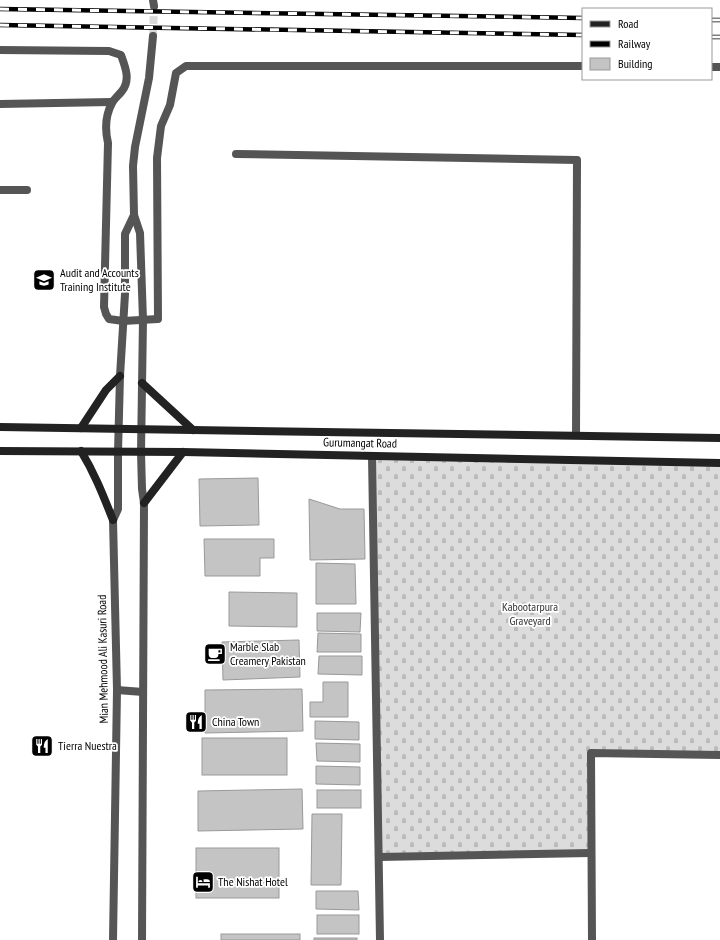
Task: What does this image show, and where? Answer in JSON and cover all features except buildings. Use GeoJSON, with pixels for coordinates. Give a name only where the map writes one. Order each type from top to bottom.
{"type":"FeatureCollection","features":[{"type":"Feature","properties":{"kind":"main road"},"geometry":{"type":"LineString","coordinates":[[81,428],[106,390],[120,376]]}},
{"type":"Feature","properties":{"kind":"main road"},"geometry":{"type":"LineString","coordinates":[[142,383],[193,430]]}},
{"type":"Feature","properties":{"kind":"main road"},"geometry":{"type":"LineString","coordinates":[[0,427],[720,438]]}},
{"type":"Feature","properties":{"kind":"main road","name":"Gurumangat Road"},"geometry":{"type":"LineString","coordinates":[[0,451],[184,452],[720,463]]}},
{"type":"Feature","properties":{"kind":"main road"},"geometry":{"type":"LineString","coordinates":[[81,451],[99,484],[113,520]]}},
{"type":"Feature","properties":{"kind":"main road"},"geometry":{"type":"LineString","coordinates":[[144,503],[184,452]]}},
{"type":"Feature","properties":{"kind":"street"},"geometry":{"type":"LineString","coordinates":[[142,940],[144,503],[141,452],[143,320],[140,233],[134,215],[133,166],[135,147],[149,78],[153,36]]}},
{"type":"Feature","properties":{"kind":"street"},"geometry":{"type":"LineString","coordinates":[[0,50],[109,52],[121,55],[127,76],[123,89],[112,102],[107,116],[106,132],[108,143],[104,307],[106,314],[110,319],[123,320],[158,319],[157,158],[162,126],[170,105],[176,73],[186,66],[582,66]]}},
{"type":"Feature","properties":{"kind":"street"},"geometry":{"type":"LineString","coordinates":[[0,104],[112,102]]}},
{"type":"Feature","properties":{"kind":"street"},"geometry":{"type":"LineString","coordinates":[[236,154],[577,160],[576,435]]}},
{"type":"Feature","properties":{"kind":"street"},"geometry":{"type":"LineString","coordinates":[[0,190],[27,190]]}},
{"type":"Feature","properties":{"kind":"street","name":"Mian Mehmood Ali Kasuri Road"},"geometry":{"type":"LineString","coordinates":[[113,940],[117,690],[113,520],[118,509],[118,428],[126,277],[125,234],[134,215]]}},
{"type":"Feature","properties":{"kind":"street"},"geometry":{"type":"LineString","coordinates":[[372,456],[380,940]]}},
{"type":"Feature","properties":{"kind":"street"},"geometry":{"type":"LineString","coordinates":[[117,690],[143,692]]}},
{"type":"Feature","properties":{"kind":"street"},"geometry":{"type":"LineString","coordinates":[[592,940],[591,753],[720,755]]}},
{"type":"Feature","properties":{"kind":"street"},"geometry":{"type":"LineString","coordinates":[[379,857],[591,853]]}},
{"type":"Feature","properties":{"kind":"green space","name":"Kabootarpura Graveyard"},"geometry":{"type":"Polygon","coordinates":[[[376,459],[720,465],[720,754],[591,754],[591,853],[379,854],[376,459]]]}},
{"type":"Feature","properties":{"kind":"tunnel"},"geometry":{"type":"LineString","coordinates":[[153,36],[154,6]]}},
{"type":"Feature","properties":{"kind":"railway"},"geometry":{"type":"LineString","coordinates":[[0,9],[582,18]]}},
{"type":"Feature","properties":{"kind":"railway"},"geometry":{"type":"LineString","coordinates":[[712,20],[720,20]]}},
{"type":"Feature","properties":{"kind":"railway"},"geometry":{"type":"LineString","coordinates":[[0,25],[582,35]]}},
{"type":"Feature","properties":{"kind":"railway"},"geometry":{"type":"LineString","coordinates":[[712,37],[720,37]]}},
{"type":"Feature","properties":{"kind":"place","name":"Audit and Accounts Training Institute"},"geometry":{"type":"Point","coordinates":[44,280]}},
{"type":"Feature","properties":{"kind":"place","name":"Marble Slab Creamery Pakistan"},"geometry":{"type":"Point","coordinates":[215,654]}},
{"type":"Feature","properties":{"kind":"place","name":"China Town"},"geometry":{"type":"Point","coordinates":[196,722]}},
{"type":"Feature","properties":{"kind":"place","name":"Tierra Nuestra"},"geometry":{"type":"Point","coordinates":[42,746]}},
{"type":"Feature","properties":{"kind":"place","name":"The Nishat Hotel"},"geometry":{"type":"Point","coordinates":[203,882]}}]}
